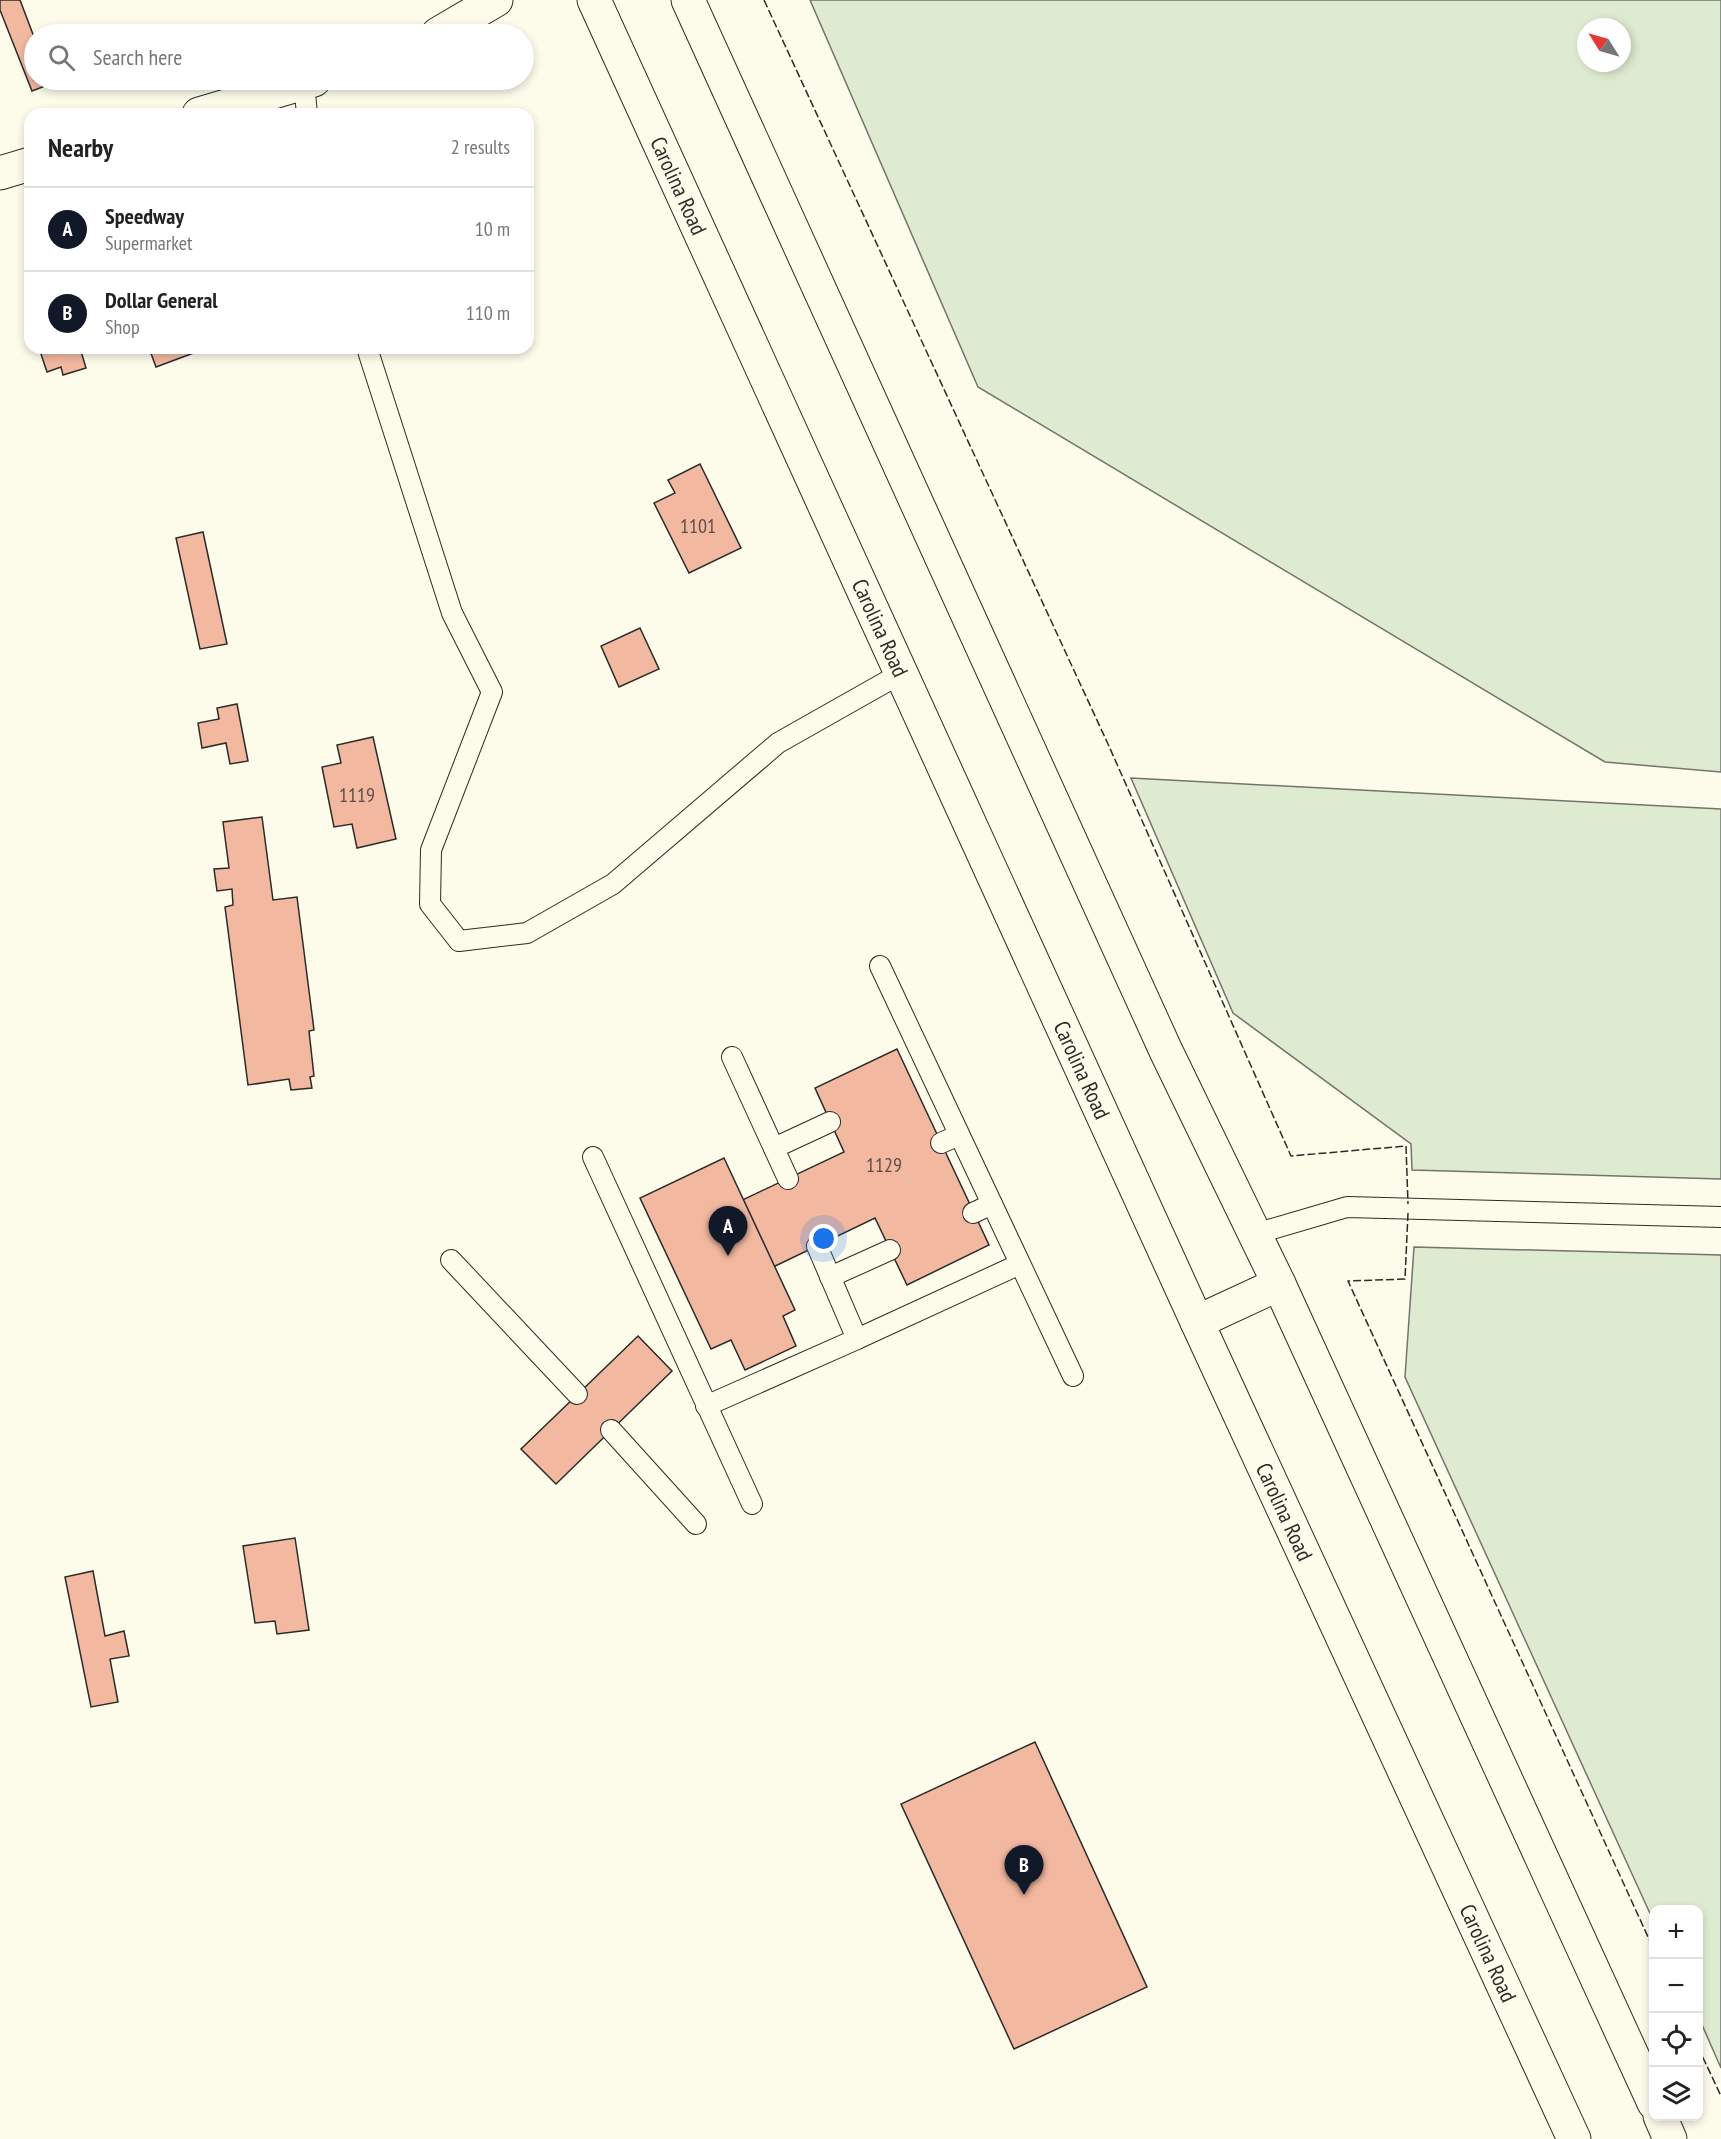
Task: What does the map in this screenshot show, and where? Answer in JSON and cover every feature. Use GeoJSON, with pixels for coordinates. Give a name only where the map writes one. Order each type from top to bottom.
{"type":"FeatureCollection","features":[{"type":"Feature","properties":{"kind":"main road"},"geometry":{"type":"LineString","coordinates":[[455,24],[496,0]]}},
{"type":"Feature","properties":{"kind":"main road","name":"Carolina Road"},"geometry":{"type":"LineString","coordinates":[[594,0],[1197,1322],[1575,2139]]}},
{"type":"Feature","properties":{"kind":"main road"},"geometry":{"type":"LineString","coordinates":[[688,0],[1166,1050],[1279,1284],[1649,2094]]}},
{"type":"Feature","properties":{"kind":"main road"},"geometry":{"type":"LineString","coordinates":[[229,108],[308,92]]}},
{"type":"Feature","properties":{"kind":"main road"},"geometry":{"type":"LineString","coordinates":[[0,173],[24,166]]}},
{"type":"Feature","properties":{"kind":"main road"},"geometry":{"type":"LineString","coordinates":[[1197,1322],[1279,1284]]}},
{"type":"Feature","properties":{"kind":"main road"},"geometry":{"type":"LineString","coordinates":[[1662,2121],[1670,2139]]}},
{"type":"Feature","properties":{"kind":"lane"},"geometry":{"type":"LineString","coordinates":[[369,354],[452,613],[492,692],[431,850],[430,904],[459,941],[527,933],[613,884],[778,744],[900,674]]}},
{"type":"Feature","properties":{"kind":"lane"},"geometry":{"type":"LineString","coordinates":[[879,966],[921,1078],[959,1135],[1072,1376]]}},
{"type":"Feature","properties":{"kind":"lane"},"geometry":{"type":"LineString","coordinates":[[732,1057],[788,1179]]}},
{"type":"Feature","properties":{"kind":"lane"},"geometry":{"type":"LineString","coordinates":[[774,1148],[830,1122]]}},
{"type":"Feature","properties":{"kind":"lane"},"geometry":{"type":"LineString","coordinates":[[941,1143],[959,1135]]}},
{"type":"Feature","properties":{"kind":"lane"},"geometry":{"type":"LineString","coordinates":[[593,1157],[752,1504]]}},
{"type":"Feature","properties":{"kind":"lane"},"geometry":{"type":"LineString","coordinates":[[974,1213],[992,1204]]}},
{"type":"Feature","properties":{"kind":"lane"},"geometry":{"type":"LineString","coordinates":[[1255,1234],[1347,1207],[1721,1217]]}},
{"type":"Feature","properties":{"kind":"lane"},"geometry":{"type":"LineString","coordinates":[[817,1246],[857,1339]]}},
{"type":"Feature","properties":{"kind":"lane"},"geometry":{"type":"LineString","coordinates":[[830,1277],[890,1250]]}},
{"type":"Feature","properties":{"kind":"lane"},"geometry":{"type":"LineString","coordinates":[[451,1260],[578,1394]]}},
{"type":"Feature","properties":{"kind":"lane"},"geometry":{"type":"LineString","coordinates":[[706,1406],[1020,1264]]}},
{"type":"Feature","properties":{"kind":"lane"},"geometry":{"type":"LineString","coordinates":[[611,1430],[696,1524]]}},
{"type":"Feature","properties":{"kind":"green space"},"geometry":{"type":"Polygon","coordinates":[[[810,0],[1721,0],[1721,772],[1605,762],[978,387],[810,0]]]}},
{"type":"Feature","properties":{"kind":"green space"},"geometry":{"type":"Polygon","coordinates":[[[1131,778],[1721,809],[1721,1179],[1412,1170],[1411,1144],[1233,1013],[1131,778]]]}},
{"type":"Feature","properties":{"kind":"green space"},"geometry":{"type":"Polygon","coordinates":[[[1414,1247],[1721,1255],[1721,2068],[1703,2027],[1703,1905],[1649,1905],[1649,1911],[1405,1377],[1414,1247]]]}},
{"type":"Feature","properties":{"kind":"building"},"geometry":{"type":"Polygon","coordinates":[[[0,0],[20,0],[29,24],[24,24],[24,71],[0,10],[0,0]]]}},
{"type":"Feature","properties":{"kind":"building"},"geometry":{"type":"Polygon","coordinates":[[[41,354],[82,354],[86,368],[63,375],[61,367],[47,372],[41,354]]]}},
{"type":"Feature","properties":{"kind":"building"},"geometry":{"type":"Polygon","coordinates":[[[151,354],[191,354],[156,367],[151,354]]]}},
{"type":"Feature","properties":{"kind":"building"},"geometry":{"type":"Polygon","coordinates":[[[700,464],[741,548],[689,573],[654,503],[675,493],[668,480],[700,464]]]}},
{"type":"Feature","properties":{"kind":"building"},"geometry":{"type":"Polygon","coordinates":[[[203,532],[227,644],[200,649],[176,538],[203,532]]]}},
{"type":"Feature","properties":{"kind":"building"},"geometry":{"type":"Polygon","coordinates":[[[640,628],[659,669],[619,687],[601,646],[640,628]]]}},
{"type":"Feature","properties":{"kind":"building"},"geometry":{"type":"Polygon","coordinates":[[[237,704],[248,761],[230,764],[226,743],[202,748],[198,723],[219,719],[217,708],[237,704]]]}},
{"type":"Feature","properties":{"kind":"building"},"geometry":{"type":"Polygon","coordinates":[[[373,737],[396,839],[357,848],[352,824],[334,827],[322,767],[341,763],[337,745],[373,737]]]}},
{"type":"Feature","properties":{"kind":"building"},"geometry":{"type":"Polygon","coordinates":[[[262,817],[273,900],[297,897],[314,1030],[309,1031],[314,1076],[310,1077],[312,1088],[291,1090],[289,1079],[248,1085],[225,907],[233,905],[232,889],[217,891],[214,869],[229,868],[223,822],[262,817]]]}},
{"type":"Feature","properties":{"kind":"building"},"geometry":{"type":"Polygon","coordinates":[[[897,1049],[989,1245],[907,1285],[875,1218],[767,1270],[736,1203],[844,1152],[815,1088],[897,1049]]]}},
{"type":"Feature","properties":{"kind":"building"},"geometry":{"type":"Polygon","coordinates":[[[724,1158],[795,1310],[783,1316],[796,1346],[745,1370],[731,1340],[711,1349],[640,1198],[724,1158]]]}},
{"type":"Feature","properties":{"kind":"building"},"geometry":{"type":"Polygon","coordinates":[[[638,1336],[672,1371],[556,1484],[521,1449],[638,1336]]]}},
{"type":"Feature","properties":{"kind":"building"},"geometry":{"type":"Polygon","coordinates":[[[295,1538],[309,1630],[277,1634],[275,1621],[255,1623],[243,1546],[295,1538]]]}},
{"type":"Feature","properties":{"kind":"building"},"geometry":{"type":"Polygon","coordinates":[[[93,1571],[105,1636],[124,1631],[129,1656],[110,1659],[118,1702],[91,1707],[65,1577],[93,1571]]]}},
{"type":"Feature","properties":{"kind":"building"},"geometry":{"type":"Polygon","coordinates":[[[1035,1742],[1147,1987],[1014,2049],[901,1804],[1035,1742]]]}},
{"type":"Feature","properties":{"kind":"fence"},"geometry":{"type":"LineString","coordinates":[[764,0],[1108,744],[1291,1156],[1406,1146],[1408,1204]]}},
{"type":"Feature","properties":{"kind":"fence"},"geometry":{"type":"LineString","coordinates":[[1408,1213],[1405,1279],[1348,1281],[1649,1939]]}},
{"type":"Feature","properties":{"kind":"fence"},"geometry":{"type":"LineString","coordinates":[[1703,2058],[1721,2096]]}},
{"type":"Feature","properties":{"kind":"place","name":"Speedway"},"geometry":{"type":"Point","coordinates":[728,1256]}},
{"type":"Feature","properties":{"kind":"place","name":"Dollar General"},"geometry":{"type":"Point","coordinates":[1024,1895]}}]}
